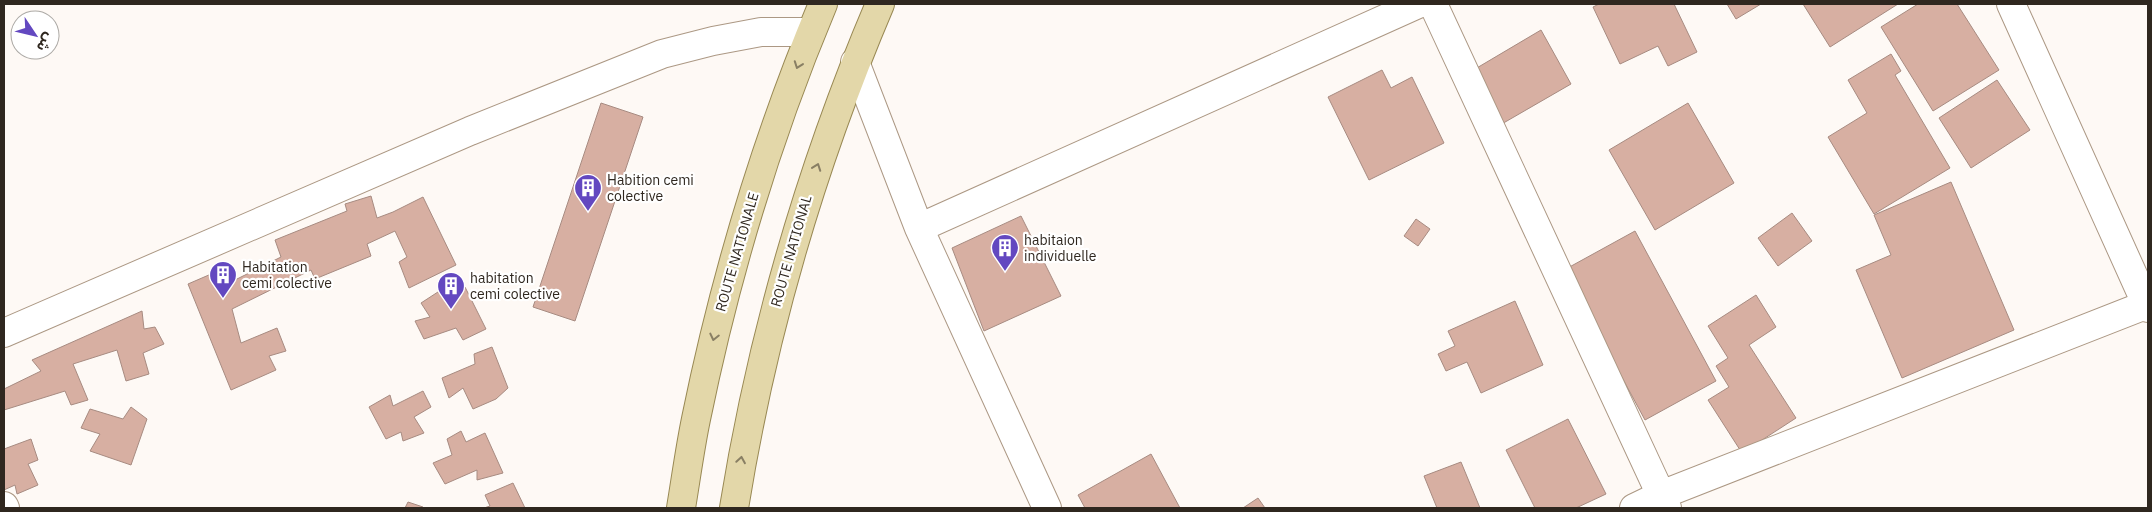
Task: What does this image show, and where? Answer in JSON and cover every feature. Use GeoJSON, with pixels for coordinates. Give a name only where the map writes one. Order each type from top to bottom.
{"type":"FeatureCollection","features":[{"type":"Feature","properties":{"kind":"main road","name":"ROUTE NATIONALE"},"geometry":{"type":"LineString","coordinates":[[681,508],[695,420],[726,288],[764,159],[822,4]]}},
{"type":"Feature","properties":{"kind":"main road","name":"ROUTE NATIONAL"},"geometry":{"type":"LineString","coordinates":[[734,508],[745,438],[774,311],[810,185],[855,62],[880,4]]}},
{"type":"Feature","properties":{"kind":"street"},"geometry":{"type":"LineString","coordinates":[[919,228],[1418,4]]}},
{"type":"Feature","properties":{"kind":"street"},"geometry":{"type":"LineString","coordinates":[[1433,4],[1664,502]]}},
{"type":"Feature","properties":{"kind":"street"},"geometry":{"type":"LineString","coordinates":[[1634,508],[1664,502],[2148,306],[2011,4]]}},
{"type":"Feature","properties":{"kind":"street"},"geometry":{"type":"LineString","coordinates":[[4,333],[470,131],[662,54],[713,41],[761,32],[811,32]]}},
{"type":"Feature","properties":{"kind":"street"},"geometry":{"type":"LineString","coordinates":[[855,62],[919,228],[1047,508]]}},
{"type":"Feature","properties":{"kind":"building"},"geometry":{"type":"Polygon","coordinates":[[[1599,4],[1674,4],[1697,52],[1668,66],[1658,46],[1620,64],[1593,7],[1599,4]]]}},
{"type":"Feature","properties":{"kind":"building"},"geometry":{"type":"Polygon","coordinates":[[[1727,4],[1761,4],[1736,19],[1727,4]]]}},
{"type":"Feature","properties":{"kind":"building"},"geometry":{"type":"Polygon","coordinates":[[[1803,4],[1898,4],[1830,47],[1803,4]]]}},
{"type":"Feature","properties":{"kind":"building"},"geometry":{"type":"Polygon","coordinates":[[[1918,4],[1957,4],[1999,70],[1933,111],[1881,27],[1918,4]]]}},
{"type":"Feature","properties":{"kind":"building"},"geometry":{"type":"Polygon","coordinates":[[[1541,30],[1571,84],[1500,125],[1470,72],[1541,30]]]}},
{"type":"Feature","properties":{"kind":"building"},"geometry":{"type":"Polygon","coordinates":[[[1891,54],[1901,71],[1895,75],[1950,168],[1874,214],[1828,137],[1867,113],[1848,80],[1891,54]]]}},
{"type":"Feature","properties":{"kind":"building"},"geometry":{"type":"Polygon","coordinates":[[[1382,70],[1391,88],[1412,77],[1444,143],[1369,180],[1328,97],[1382,70]]]}},
{"type":"Feature","properties":{"kind":"building"},"geometry":{"type":"Polygon","coordinates":[[[1997,80],[2030,130],[1971,168],[1939,118],[1997,80]]]}},
{"type":"Feature","properties":{"kind":"building","name":"Habition cemi colective"},"geometry":{"type":"Polygon","coordinates":[[[601,103],[643,117],[575,321],[533,307],[601,103]]]}},
{"type":"Feature","properties":{"kind":"building"},"geometry":{"type":"Polygon","coordinates":[[[1688,103],[1734,183],[1655,230],[1609,150],[1688,103]]]}},
{"type":"Feature","properties":{"kind":"building"},"geometry":{"type":"Polygon","coordinates":[[[1951,182],[2014,330],[1902,378],[1856,270],[1891,255],[1874,215],[1951,182]]]}},
{"type":"Feature","properties":{"kind":"building","name":"Habitation cemi colective"},"geometry":{"type":"Polygon","coordinates":[[[371,196],[377,218],[423,197],[456,265],[409,288],[399,262],[407,257],[395,231],[367,244],[371,256],[315,279],[311,270],[232,309],[241,343],[277,328],[286,351],[269,356],[276,370],[231,390],[188,284],[225,268],[235,280],[281,257],[275,240],[347,211],[345,204],[371,196]]]}},
{"type":"Feature","properties":{"kind":"building"},"geometry":{"type":"Polygon","coordinates":[[[1792,213],[1812,241],[1778,266],[1758,238],[1792,213]]]}},
{"type":"Feature","properties":{"kind":"building","name":"habitaion individuelle"},"geometry":{"type":"Polygon","coordinates":[[[1021,216],[1061,296],[984,331],[952,248],[1021,216]]]}},
{"type":"Feature","properties":{"kind":"building"},"geometry":{"type":"Polygon","coordinates":[[[1416,219],[1430,229],[1418,246],[1404,236],[1416,219]]]}},
{"type":"Feature","properties":{"kind":"building"},"geometry":{"type":"Polygon","coordinates":[[[1635,231],[1716,381],[1645,420],[1564,270],[1635,231]]]}},
{"type":"Feature","properties":{"kind":"building","name":"habitation cemi colective"},"geometry":{"type":"Polygon","coordinates":[[[465,287],[486,329],[463,340],[456,328],[424,339],[415,321],[430,317],[421,303],[441,290],[446,297],[465,287]]]}},
{"type":"Feature","properties":{"kind":"building"},"geometry":{"type":"Polygon","coordinates":[[[1756,295],[1776,327],[1749,345],[1796,418],[1742,453],[1708,400],[1729,387],[1716,366],[1728,358],[1708,326],[1756,295]]]}},
{"type":"Feature","properties":{"kind":"building"},"geometry":{"type":"Polygon","coordinates":[[[1515,301],[1543,365],[1481,393],[1467,362],[1446,371],[1438,354],[1455,346],[1448,331],[1515,301]]]}},
{"type":"Feature","properties":{"kind":"building"},"geometry":{"type":"Polygon","coordinates":[[[142,311],[144,329],[155,327],[164,344],[143,353],[149,374],[126,381],[117,350],[73,364],[88,400],[71,405],[65,391],[4,410],[4,389],[41,371],[32,360],[142,311]]]}},
{"type":"Feature","properties":{"kind":"building"},"geometry":{"type":"Polygon","coordinates":[[[492,347],[508,388],[496,399],[473,409],[463,388],[449,398],[442,378],[475,364],[474,354],[492,347]]]}},
{"type":"Feature","properties":{"kind":"building"},"geometry":{"type":"Polygon","coordinates":[[[423,391],[431,407],[414,417],[424,433],[403,441],[401,432],[386,439],[369,407],[390,395],[393,406],[423,391]]]}},
{"type":"Feature","properties":{"kind":"building"},"geometry":{"type":"Polygon","coordinates":[[[131,407],[147,419],[131,465],[90,451],[100,434],[81,428],[90,409],[123,419],[131,407]]]}},
{"type":"Feature","properties":{"kind":"building"},"geometry":{"type":"Polygon","coordinates":[[[1568,419],[1606,494],[1576,508],[1535,508],[1506,450],[1568,419]]]}},
{"type":"Feature","properties":{"kind":"building"},"geometry":{"type":"Polygon","coordinates":[[[461,431],[466,442],[485,433],[503,473],[477,480],[477,470],[445,484],[433,463],[452,455],[447,439],[461,431]]]}},
{"type":"Feature","properties":{"kind":"building"},"geometry":{"type":"Polygon","coordinates":[[[31,439],[38,460],[28,464],[38,485],[17,494],[15,485],[4,490],[4,449],[31,439]]]}},
{"type":"Feature","properties":{"kind":"building"},"geometry":{"type":"Polygon","coordinates":[[[1151,454],[1180,508],[1085,508],[1078,495],[1151,454]]]}},
{"type":"Feature","properties":{"kind":"building"},"geometry":{"type":"Polygon","coordinates":[[[1461,462],[1480,508],[1437,508],[1424,476],[1461,462]]]}},
{"type":"Feature","properties":{"kind":"building"},"geometry":{"type":"Polygon","coordinates":[[[513,483],[525,508],[484,508],[490,506],[485,495],[513,483]]]}},
{"type":"Feature","properties":{"kind":"building"},"geometry":{"type":"Polygon","coordinates":[[[1258,498],[1265,508],[1243,508],[1258,498]]]}},
{"type":"Feature","properties":{"kind":"building"},"geometry":{"type":"Polygon","coordinates":[[[408,502],[423,507],[405,508],[408,502]]]}},
{"type":"Feature","properties":{"kind":"place","name":"Habition cemi colective"},"geometry":{"type":"Point","coordinates":[588,212]}},
{"type":"Feature","properties":{"kind":"place","name":"habitaion individuelle"},"geometry":{"type":"Point","coordinates":[1005,272]}},
{"type":"Feature","properties":{"kind":"place","name":"Habitation cemi colective"},"geometry":{"type":"Point","coordinates":[223,299]}},
{"type":"Feature","properties":{"kind":"place","name":"habitation cemi colective"},"geometry":{"type":"Point","coordinates":[451,310]}}]}
